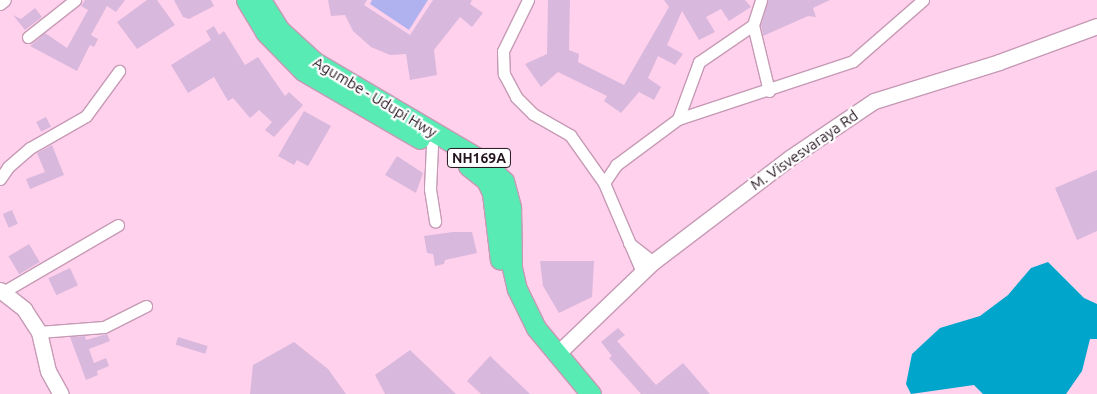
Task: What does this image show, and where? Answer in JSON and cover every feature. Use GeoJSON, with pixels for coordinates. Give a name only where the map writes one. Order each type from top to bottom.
{"type":"FeatureCollection","features":[{"type":"Feature","properties":{"kind":"highway","name":"Agumbe - Udupi Hwy"},"geometry":{"type":"LineString","coordinates":[[246,0],[265,32],[303,71],[476,170],[486,180],[496,206],[506,293],[526,330],[552,358],[591,394]]}},
{"type":"Feature","properties":{"kind":"highway","name":"Agumbe - Udupi Hwy"},"geometry":{"type":"LineString","coordinates":[[261,0],[280,30],[314,62],[482,161],[504,181],[511,208],[512,268],[517,288],[552,358],[576,394]]}},
{"type":"Feature","properties":{"kind":"street"},"geometry":{"type":"LineString","coordinates":[[0,4],[4,0]]}},
{"type":"Feature","properties":{"kind":"street"},"geometry":{"type":"LineString","coordinates":[[28,36],[75,0]]}},
{"type":"Feature","properties":{"kind":"street"},"geometry":{"type":"LineString","coordinates":[[528,0],[503,51],[504,74],[516,97],[533,114],[570,135],[604,183],[627,242],[642,272]]}},
{"type":"Feature","properties":{"kind":"street"},"geometry":{"type":"LineString","coordinates":[[761,0],[752,25],[769,91]]}},
{"type":"Feature","properties":{"kind":"street"},"geometry":{"type":"LineString","coordinates":[[604,183],[616,165],[678,119],[769,91],[852,61],[923,0]]}},
{"type":"Feature","properties":{"kind":"street"},"geometry":{"type":"LineString","coordinates":[[678,119],[699,62],[752,25]]}},
{"type":"Feature","properties":{"kind":"street","name":"M. Visvesvaraya Rd"},"geometry":{"type":"LineString","coordinates":[[552,358],[653,262],[791,157],[874,101],[1008,58],[1097,26]]}},
{"type":"Feature","properties":{"kind":"street"},"geometry":{"type":"LineString","coordinates":[[0,179],[8,167],[30,148],[86,116],[119,71]]}},
{"type":"Feature","properties":{"kind":"street"},"geometry":{"type":"LineString","coordinates":[[432,146],[430,189],[435,222]]}},
{"type":"Feature","properties":{"kind":"street"},"geometry":{"type":"LineString","coordinates":[[61,394],[48,371],[39,332],[24,309],[1,291],[118,225]]}},
{"type":"Feature","properties":{"kind":"street"},"geometry":{"type":"LineString","coordinates":[[627,242],[653,262]]}},
{"type":"Feature","properties":{"kind":"street"},"geometry":{"type":"LineString","coordinates":[[39,332],[104,327],[146,306]]}},
{"type":"Feature","properties":{"kind":"shaded area"},"geometry":{"type":"Polygon","coordinates":[[[372,0],[428,0],[409,30],[370,4],[372,0]]]}},
{"type":"Feature","properties":{"kind":"shaded area"},"geometry":{"type":"Polygon","coordinates":[[[1048,262],[1084,298],[1097,304],[1097,339],[1090,339],[1082,371],[1066,394],[983,394],[974,385],[911,394],[906,384],[912,354],[940,328],[980,316],[1008,295],[1031,268],[1048,262]]]}},
{"type":"Feature","properties":{"kind":"building"},"geometry":{"type":"Polygon","coordinates":[[[85,0],[125,0],[116,12],[107,6],[91,35],[98,39],[94,47],[90,45],[77,71],[30,46],[45,33],[67,48],[88,10],[81,6],[85,0]]]}},
{"type":"Feature","properties":{"kind":"building"},"geometry":{"type":"Polygon","coordinates":[[[147,0],[157,0],[175,25],[137,49],[117,22],[147,0]]]}},
{"type":"Feature","properties":{"kind":"building"},"geometry":{"type":"Polygon","coordinates":[[[174,0],[211,0],[214,6],[189,19],[183,17],[174,0]]]}},
{"type":"Feature","properties":{"kind":"building"},"geometry":{"type":"Polygon","coordinates":[[[328,0],[367,0],[364,5],[410,35],[433,0],[472,0],[470,4],[483,13],[472,27],[460,17],[434,50],[437,75],[410,80],[406,54],[390,55],[371,47],[353,31],[345,15],[331,16],[328,0]]]}},
{"type":"Feature","properties":{"kind":"building"},"geometry":{"type":"Polygon","coordinates":[[[548,0],[570,0],[569,50],[579,54],[578,62],[624,85],[669,7],[664,0],[745,0],[751,7],[729,21],[721,9],[706,17],[715,32],[699,40],[682,11],[667,45],[683,54],[675,65],[658,56],[648,78],[661,87],[654,100],[639,92],[621,113],[604,101],[607,96],[558,72],[541,87],[525,64],[547,54],[548,0]]]}},
{"type":"Feature","properties":{"kind":"building"},"geometry":{"type":"Polygon","coordinates":[[[768,0],[830,0],[813,8],[816,17],[808,16],[763,36],[761,25],[768,0]]]}},
{"type":"Feature","properties":{"kind":"building"},"geometry":{"type":"Polygon","coordinates":[[[35,8],[42,17],[25,30],[13,15],[21,19],[35,8]]]}},
{"type":"Feature","properties":{"kind":"building"},"geometry":{"type":"Polygon","coordinates":[[[214,26],[219,35],[224,31],[245,65],[258,57],[285,96],[289,92],[303,105],[274,137],[265,130],[272,122],[259,110],[250,118],[233,98],[228,101],[214,77],[188,93],[171,65],[211,40],[206,31],[214,26]]]}},
{"type":"Feature","properties":{"kind":"building"},"geometry":{"type":"Polygon","coordinates":[[[304,111],[331,126],[308,166],[297,160],[294,165],[278,156],[304,111]]]}},
{"type":"Feature","properties":{"kind":"building"},"geometry":{"type":"Polygon","coordinates":[[[46,117],[51,127],[41,132],[36,122],[46,117]]]}},
{"type":"Feature","properties":{"kind":"building"},"geometry":{"type":"Polygon","coordinates":[[[52,145],[64,175],[30,189],[26,179],[45,172],[37,153],[52,145]]]}},
{"type":"Feature","properties":{"kind":"building"},"geometry":{"type":"Polygon","coordinates":[[[397,156],[423,173],[416,193],[385,175],[397,156]]]}},
{"type":"Feature","properties":{"kind":"building"},"geometry":{"type":"Polygon","coordinates":[[[1097,170],[1097,231],[1077,240],[1055,188],[1097,170]]]}},
{"type":"Feature","properties":{"kind":"building"},"geometry":{"type":"Polygon","coordinates":[[[12,210],[18,224],[9,228],[3,214],[12,210]]]}},
{"type":"Feature","properties":{"kind":"building"},"geometry":{"type":"Polygon","coordinates":[[[453,232],[472,232],[477,253],[445,260],[444,264],[435,266],[433,254],[427,253],[424,236],[453,232]]]}},
{"type":"Feature","properties":{"kind":"building"},"geometry":{"type":"Polygon","coordinates":[[[29,244],[40,262],[19,274],[8,256],[29,244]]]}},
{"type":"Feature","properties":{"kind":"building"},"geometry":{"type":"Polygon","coordinates":[[[540,261],[594,261],[592,297],[559,313],[543,286],[540,261]]]}},
{"type":"Feature","properties":{"kind":"building"},"geometry":{"type":"Polygon","coordinates":[[[70,268],[78,285],[56,295],[48,278],[70,268]]]}},
{"type":"Feature","properties":{"kind":"building"},"geometry":{"type":"Polygon","coordinates":[[[618,328],[625,335],[617,341],[656,385],[683,363],[710,394],[641,394],[609,358],[612,356],[601,342],[618,328]]]}},
{"type":"Feature","properties":{"kind":"building"},"geometry":{"type":"Polygon","coordinates":[[[107,334],[110,341],[89,349],[94,363],[106,358],[109,366],[97,371],[98,375],[86,380],[70,337],[85,336],[86,340],[107,334]]]}},
{"type":"Feature","properties":{"kind":"building"},"geometry":{"type":"Polygon","coordinates":[[[178,337],[208,346],[205,354],[176,345],[178,337]]]}},
{"type":"Feature","properties":{"kind":"building"},"geometry":{"type":"Polygon","coordinates":[[[294,342],[328,369],[346,394],[250,394],[253,365],[294,342]]]}},
{"type":"Feature","properties":{"kind":"building"},"geometry":{"type":"Polygon","coordinates":[[[410,350],[456,394],[385,394],[375,375],[410,350]]]}},
{"type":"Feature","properties":{"kind":"building"},"geometry":{"type":"Polygon","coordinates":[[[490,356],[530,394],[481,394],[467,381],[490,356]]]}}]}
